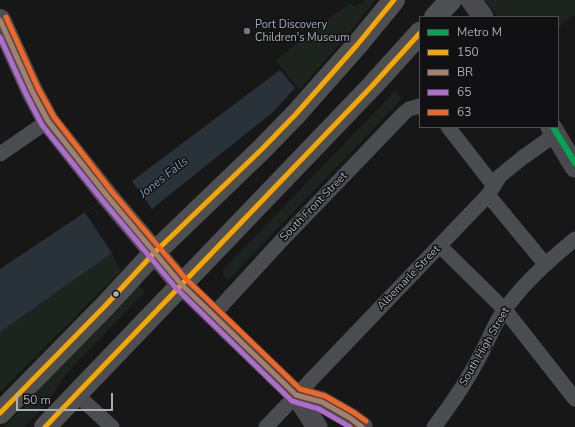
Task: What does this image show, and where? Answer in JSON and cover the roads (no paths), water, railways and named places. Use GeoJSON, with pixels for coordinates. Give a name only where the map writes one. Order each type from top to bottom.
{"type":"FeatureCollection","features":[{"type":"Feature","properties":{"kind":"main road"},"geometry":{"type":"LineString","coordinates":[[0,413],[105,306],[154,253],[292,119],[358,45],[394,0]]}},
{"type":"Feature","properties":{"kind":"main road"},"geometry":{"type":"LineString","coordinates":[[436,16],[451,0]]}},
{"type":"Feature","properties":{"kind":"main road"},"geometry":{"type":"LineString","coordinates":[[471,0],[482,16]]}},
{"type":"Feature","properties":{"kind":"main road"},"geometry":{"type":"LineString","coordinates":[[0,20],[32,91],[48,121],[134,229],[181,284],[296,395],[317,427]]}},
{"type":"Feature","properties":{"kind":"main road"},"geometry":{"type":"LineString","coordinates":[[45,427],[372,86],[419,34]]}},
{"type":"Feature","properties":{"kind":"main road"},"geometry":{"type":"LineString","coordinates":[[553,131],[575,167]]}},
{"type":"Feature","properties":{"kind":"main road"},"geometry":{"type":"LineString","coordinates":[[296,395],[322,402],[350,418],[362,427]]}},
{"type":"Feature","properties":{"kind":"street","name":"South Front Street"},"geometry":{"type":"LineString","coordinates":[[213,315],[282,240],[404,113],[409,109],[419,106]]}},
{"type":"Feature","properties":{"kind":"street"},"geometry":{"type":"LineString","coordinates":[[0,154],[48,121]]}},
{"type":"Feature","properties":{"kind":"street"},"geometry":{"type":"LineString","coordinates":[[449,128],[491,190],[545,264]]}},
{"type":"Feature","properties":{"kind":"street","name":"Albemarle Street"},"geometry":{"type":"LineString","coordinates":[[266,427],[440,246],[491,190],[500,176],[553,131]]}},
{"type":"Feature","properties":{"kind":"street","name":"South High Street"},"geometry":{"type":"LineString","coordinates":[[434,427],[480,357],[505,310],[545,264],[575,239]]}},
{"type":"Feature","properties":{"kind":"street"},"geometry":{"type":"LineString","coordinates":[[440,246],[505,310],[575,399]]}},
{"type":"Feature","properties":{"kind":"street"},"geometry":{"type":"LineString","coordinates":[[76,394],[112,427]]}},
{"type":"Feature","properties":{"kind":"water","name":"Jones Falls"},"geometry":{"type":"Polygon","coordinates":[[[280,70],[295,88],[273,112],[152,209],[112,253],[0,332],[0,269],[132,181],[280,70]]]}},
{"type":"Feature","properties":{"kind":"metro line","name":"M"},"geometry":{"type":"LineString","coordinates":[[554,128],[575,163]]}},
{"type":"Feature","properties":{"kind":"place","name":"Port Discovery Children's Museum"},"geometry":{"type":"Point","coordinates":[247,31]}}]}
